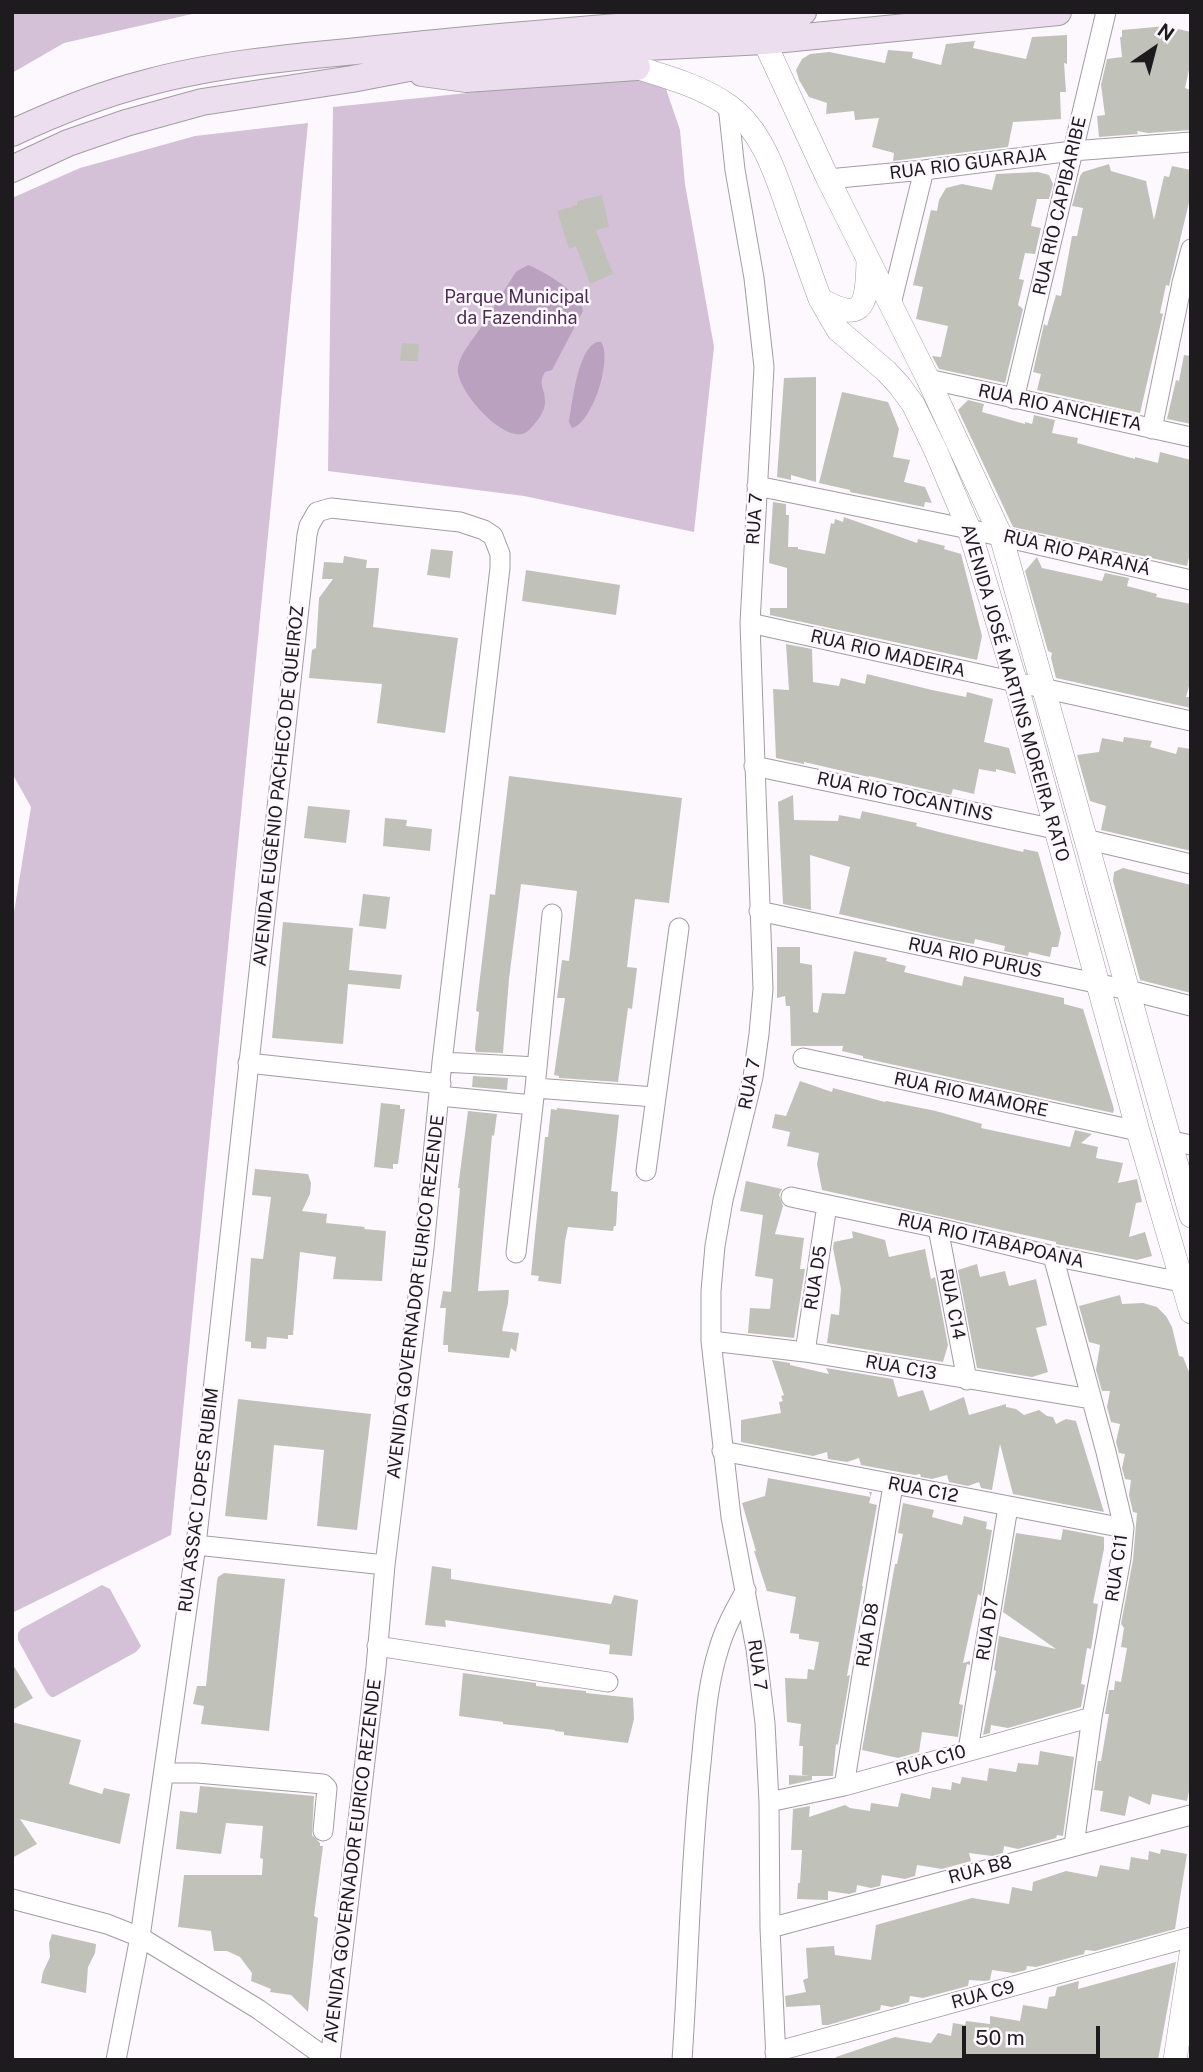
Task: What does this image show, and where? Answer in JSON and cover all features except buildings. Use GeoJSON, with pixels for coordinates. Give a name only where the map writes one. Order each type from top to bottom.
{"type":"FeatureCollection","features":[{"type":"Feature","properties":{"kind":"main road"},"geometry":{"type":"LineString","coordinates":[[490,36],[523,23],[541,12]]}},
{"type":"Feature","properties":{"kind":"main road"},"geometry":{"type":"LineString","coordinates":[[760,23],[803,12]]}},
{"type":"Feature","properties":{"kind":"main road"},"geometry":{"type":"LineString","coordinates":[[12,133],[96,97],[148,82],[308,55],[490,36],[1058,12]]}},
{"type":"Feature","properties":{"kind":"main road"},"geometry":{"type":"LineString","coordinates":[[12,169],[68,143],[202,102],[403,70],[588,31]]}},
{"type":"Feature","properties":{"kind":"main road"},"geometry":{"type":"LineString","coordinates":[[403,70],[466,79],[637,68]]}},
{"type":"Feature","properties":{"kind":"street","name":"RUA RIO CAPIBARIBE"},"geometry":{"type":"LineString","coordinates":[[1014,399],[1107,12]]}},
{"type":"Feature","properties":{"kind":"street","name":"AVENIDA JOSÉ MARTINS MOREIRA RATO"},"geometry":{"type":"LineString","coordinates":[[760,23],[828,179],[928,379],[1001,536],[1191,1216]]}},
{"type":"Feature","properties":{"kind":"street","name":"AVENIDA JOSÉ MARTINS MOREIRA RATO"},"geometry":{"type":"LineString","coordinates":[[588,31],[637,68],[685,84],[728,105],[751,128],[768,156],[829,317],[838,330],[899,385],[913,404],[935,449],[969,529],[1016,682],[1138,1131],[1187,1283],[1191,1312]]}},
{"type":"Feature","properties":{"kind":"street","name":"RUA 7"},"geometry":{"type":"LineString","coordinates":[[728,105],[735,170],[754,278],[764,367],[750,623],[763,989],[753,1077],[723,1200],[715,1246],[711,1291],[711,1341],[731,1517],[746,1590],[765,1723],[776,2056]]}},
{"type":"Feature","properties":{"kind":"street","name":"RUA RIO GUARAJA"},"geometry":{"type":"LineString","coordinates":[[828,179],[1072,151],[1191,142]]}},
{"type":"Feature","properties":{"kind":"street"},"geometry":{"type":"LineString","coordinates":[[891,304],[924,170]]}},
{"type":"Feature","properties":{"kind":"street"},"geometry":{"type":"LineString","coordinates":[[1152,429],[1191,249]]}},
{"type":"Feature","properties":{"kind":"street"},"geometry":{"type":"LineString","coordinates":[[820,299],[843,311],[849,312],[858,308],[867,287],[868,260]]}},
{"type":"Feature","properties":{"kind":"street","name":"RUA RIO ANCHIETA"},"geometry":{"type":"LineString","coordinates":[[928,379],[1191,438]]}},
{"type":"Feature","properties":{"kind":"street","name":"RUA RIO PARANÁ"},"geometry":{"type":"LineString","coordinates":[[757,486],[969,529],[1191,580]]}},
{"type":"Feature","properties":{"kind":"street","name":"AVENIDA EUGÊNIO PACHECO DE QUEIROZ"},"geometry":{"type":"LineString","coordinates":[[248,1063],[309,526],[317,512],[331,508],[350,509],[460,522],[493,536]]}},
{"type":"Feature","properties":{"kind":"street","name":"AVENIDA GOVERNADOR EURICO REZENDE"},"geometry":{"type":"LineString","coordinates":[[329,2060],[500,568],[500,554],[493,536]]}},
{"type":"Feature","properties":{"kind":"street","name":"RUA RIO MADEIRA"},"geometry":{"type":"LineString","coordinates":[[750,623],[1191,721]]}},
{"type":"Feature","properties":{"kind":"street","name":"RUA RIO TOCANTINS"},"geometry":{"type":"LineString","coordinates":[[754,766],[1055,829]]}},
{"type":"Feature","properties":{"kind":"street"},"geometry":{"type":"LineString","coordinates":[[1085,839],[1191,864]]}},
{"type":"Feature","properties":{"kind":"street","name":"RUA RIO PURUS"},"geometry":{"type":"LineString","coordinates":[[759,911],[1191,1006]]}},
{"type":"Feature","properties":{"kind":"street"},"geometry":{"type":"LineString","coordinates":[[516,1253],[552,914]]}},
{"type":"Feature","properties":{"kind":"street"},"geometry":{"type":"LineString","coordinates":[[646,1171],[679,928]]}},
{"type":"Feature","properties":{"kind":"street","name":"RUA RIO MAMORE"},"geometry":{"type":"LineString","coordinates":[[803,1058],[1138,1131]]}},
{"type":"Feature","properties":{"kind":"street"},"geometry":{"type":"LineString","coordinates":[[442,1062],[537,1067]]}},
{"type":"Feature","properties":{"kind":"street"},"geometry":{"type":"LineString","coordinates":[[248,1063],[440,1090],[534,1096],[655,1097]]}},
{"type":"Feature","properties":{"kind":"street","name":"RUA ASSAC LOPES RUBIM"},"geometry":{"type":"LineString","coordinates":[[116,2060],[140,1937],[196,1545],[248,1063]]}},
{"type":"Feature","properties":{"kind":"street"},"geometry":{"type":"LineString","coordinates":[[1168,1140],[1191,1145]]}},
{"type":"Feature","properties":{"kind":"street","name":"RUA RIO ITABAPOANA"},"geometry":{"type":"LineString","coordinates":[[791,1197],[1187,1283]]}},
{"type":"Feature","properties":{"kind":"street","name":"RUA D5"},"geometry":{"type":"LineString","coordinates":[[805,1352],[827,1205]]}},
{"type":"Feature","properties":{"kind":"street","name":"RUA C14"},"geometry":{"type":"LineString","coordinates":[[938,1228],[967,1380]]}},
{"type":"Feature","properties":{"kind":"street","name":"RUA C11"},"geometry":{"type":"LineString","coordinates":[[1053,1256],[1107,1452],[1124,1528],[1121,1559],[1092,1717],[1074,1845]]}},
{"type":"Feature","properties":{"kind":"street","name":"RUA C13"},"geometry":{"type":"LineString","coordinates":[[711,1341],[805,1352],[1091,1399]]}},
{"type":"Feature","properties":{"kind":"street","name":"RUA C12"},"geometry":{"type":"LineString","coordinates":[[723,1451],[1124,1528]]}},
{"type":"Feature","properties":{"kind":"street","name":"RUA D8"},"geometry":{"type":"LineString","coordinates":[[844,1786],[893,1485]]}},
{"type":"Feature","properties":{"kind":"street","name":"RUA D7"},"geometry":{"type":"LineString","coordinates":[[968,1751],[1009,1507]]}},
{"type":"Feature","properties":{"kind":"street"},"geometry":{"type":"LineString","coordinates":[[196,1545],[384,1565]]}},
{"type":"Feature","properties":{"kind":"street"},"geometry":{"type":"LineString","coordinates":[[682,2060],[690,1888],[706,1712],[719,1646],[746,1590]]}},
{"type":"Feature","properties":{"kind":"street"},"geometry":{"type":"LineString","coordinates":[[377,1646],[608,1682]]}},
{"type":"Feature","properties":{"kind":"street","name":"RUA C10"},"geometry":{"type":"LineString","coordinates":[[769,1802],[844,1786],[1092,1717]]}},
{"type":"Feature","properties":{"kind":"street"},"geometry":{"type":"LineString","coordinates":[[164,1773],[197,1773],[323,1784],[327,1788],[323,1831]]}},
{"type":"Feature","properties":{"kind":"street","name":"RUA B8"},"geometry":{"type":"LineString","coordinates":[[770,1928],[1191,1815]]}},
{"type":"Feature","properties":{"kind":"street"},"geometry":{"type":"LineString","coordinates":[[12,1899],[81,1917],[140,1937],[258,2009],[329,2060]]}},
{"type":"Feature","properties":{"kind":"street","name":"RUA C9"},"geometry":{"type":"LineString","coordinates":[[776,2056],[1191,1937]]}},
{"type":"Feature","properties":{"kind":"street"},"geometry":{"type":"LineString","coordinates":[[1175,2060],[1191,1954]]}},
{"type":"Feature","properties":{"kind":"green space"},"geometry":{"type":"Polygon","coordinates":[[[12,12],[201,12],[64,43],[12,73],[12,12]]]}},
{"type":"Feature","properties":{"kind":"green space","name":"Parque Municipal da Fazendinha"},"geometry":{"type":"Polygon","coordinates":[[[630,76],[666,89],[680,130],[685,184],[714,347],[694,532],[524,496],[328,471],[333,107],[630,76]]]}},
{"type":"Feature","properties":{"kind":"green space"},"geometry":{"type":"Polygon","coordinates":[[[308,123],[171,1535],[12,1613],[12,925],[31,807],[12,773],[12,198],[80,168],[195,136],[308,123]]]}},
{"type":"Feature","properties":{"kind":"green space"},"geometry":{"type":"Polygon","coordinates":[[[102,1585],[110,1589],[141,1646],[136,1652],[51,1697],[18,1640],[18,1633],[102,1585]]]}},
{"type":"Feature","properties":{"kind":"shaded area"},"geometry":{"type":"Polygon","coordinates":[[[528,265],[552,277],[569,290],[581,304],[583,311],[552,370],[545,372],[543,377],[545,406],[542,414],[529,430],[520,434],[509,432],[485,415],[465,390],[458,367],[464,352],[514,275],[528,265]]]}},
{"type":"Feature","properties":{"kind":"shaded area"},"geometry":{"type":"Polygon","coordinates":[[[601,342],[604,350],[598,390],[587,415],[572,428],[569,422],[577,377],[585,354],[590,346],[601,342]]]}}]}
